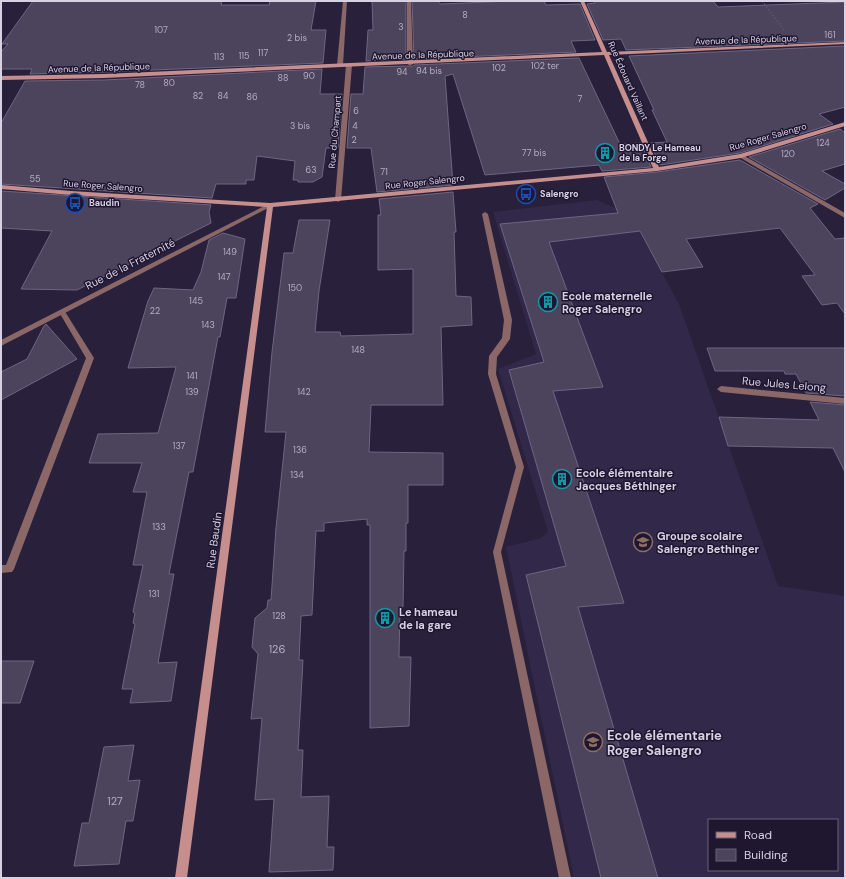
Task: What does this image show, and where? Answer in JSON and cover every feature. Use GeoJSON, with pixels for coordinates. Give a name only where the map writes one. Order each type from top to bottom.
{"type":"FeatureCollection","features":[{"type":"Feature","properties":{"kind":"street"},"geometry":{"type":"LineString","coordinates":[[340,65],[345,1]]}},
{"type":"Feature","properties":{"kind":"street"},"geometry":{"type":"LineString","coordinates":[[409,1],[410,64]]}},
{"type":"Feature","properties":{"kind":"street","name":"Rue Édouard Vaillant"},"geometry":{"type":"LineString","coordinates":[[582,1],[657,169]]}},
{"type":"Feature","properties":{"kind":"street","name":"Avenue de la République"},"geometry":{"type":"LineString","coordinates":[[1,78],[104,76],[340,65],[410,64],[845,43]]}},
{"type":"Feature","properties":{"kind":"street","name":"Rue du Champart"},"geometry":{"type":"LineString","coordinates":[[338,200],[349,65]]}},
{"type":"Feature","properties":{"kind":"street","name":"Rue Roger Salengro"},"geometry":{"type":"LineString","coordinates":[[1,187],[270,206],[657,169],[741,156],[845,124]]}},
{"type":"Feature","properties":{"kind":"street"},"geometry":{"type":"LineString","coordinates":[[741,156],[845,216]]}},
{"type":"Feature","properties":{"kind":"street","name":"Rue de la Fraternité"},"geometry":{"type":"LineString","coordinates":[[1,343],[270,206]]}},
{"type":"Feature","properties":{"kind":"street","name":"Rue Baudin"},"geometry":{"type":"LineString","coordinates":[[181,878],[270,206]]}},
{"type":"Feature","properties":{"kind":"street"},"geometry":{"type":"LineString","coordinates":[[485,214],[508,320],[506,339],[493,356],[492,374],[520,467],[497,552],[566,878]]}},
{"type":"Feature","properties":{"kind":"street"},"geometry":{"type":"LineString","coordinates":[[1,568],[9,569],[90,358],[62,312]]}},
{"type":"Feature","properties":{"kind":"street","name":"Rue Jules Lelong"},"geometry":{"type":"LineString","coordinates":[[721,389],[845,401]]}},
{"type":"Feature","properties":{"kind":"path"},"geometry":{"type":"LineString","coordinates":[[762,1],[797,46]]}},
{"type":"Feature","properties":{"kind":"shaded area","name":"Groupe scolaire Salengro Bethinger"},"geometry":{"type":"Polygon","coordinates":[[[597,200],[630,214],[679,304],[778,586],[845,596],[845,878],[574,878],[506,547],[541,538],[548,532],[498,369],[536,354],[493,212],[597,200]]]}},
{"type":"Feature","properties":{"kind":"building"},"geometry":{"type":"Polygon","coordinates":[[[33,1],[222,1],[221,5],[269,5],[270,1],[316,1],[311,30],[326,30],[323,63],[30,74],[32,69],[1,69],[1,52],[8,44],[2,44],[33,1]]]}},
{"type":"Feature","properties":{"kind":"building"},"geometry":{"type":"Polygon","coordinates":[[[372,1],[406,1],[406,59],[366,61],[368,30],[373,30],[372,1]]]}},
{"type":"Feature","properties":{"kind":"building"},"geometry":{"type":"Polygon","coordinates":[[[412,1],[438,1],[440,4],[544,1],[546,5],[580,4],[595,40],[571,41],[576,52],[414,59],[412,1]]]}},
{"type":"Feature","properties":{"kind":"building"},"geometry":{"type":"Polygon","coordinates":[[[594,1],[713,1],[718,7],[845,2],[845,41],[626,50],[621,39],[603,40],[587,4],[595,3],[594,1]]]}},
{"type":"Feature","properties":{"kind":"building"},"geometry":{"type":"Polygon","coordinates":[[[845,46],[845,107],[819,114],[833,124],[740,153],[660,165],[650,143],[667,142],[629,56],[845,46]]]}},
{"type":"Feature","properties":{"kind":"building"},"geometry":{"type":"Polygon","coordinates":[[[579,58],[620,144],[641,143],[651,167],[602,171],[599,165],[485,175],[453,74],[445,76],[453,185],[377,192],[371,148],[347,148],[351,94],[363,94],[365,67],[411,67],[414,65],[579,58]]]}},
{"type":"Feature","properties":{"kind":"building"},"geometry":{"type":"Polygon","coordinates":[[[322,69],[320,94],[342,94],[338,148],[326,148],[322,177],[313,182],[298,182],[298,180],[293,180],[295,161],[257,156],[254,180],[246,180],[246,184],[216,184],[212,198],[1,184],[1,123],[25,81],[104,80],[322,69]]]}},
{"type":"Feature","properties":{"kind":"building"},"geometry":{"type":"Polygon","coordinates":[[[840,129],[845,133],[845,164],[822,171],[845,184],[845,188],[825,200],[749,157],[840,129]]]}},
{"type":"Feature","properties":{"kind":"building"},"geometry":{"type":"Polygon","coordinates":[[[740,160],[818,204],[810,208],[835,239],[845,238],[845,314],[837,303],[822,305],[802,276],[815,275],[780,228],[686,239],[703,267],[662,272],[640,231],[549,242],[603,387],[553,391],[624,603],[578,607],[658,878],[601,878],[526,575],[566,566],[509,370],[544,362],[500,224],[618,213],[604,177],[657,172],[740,160]]]}},
{"type":"Feature","properties":{"kind":"building"},"geometry":{"type":"Polygon","coordinates":[[[1,191],[211,205],[209,212],[211,223],[77,290],[21,289],[52,231],[1,228],[1,191]]]}},
{"type":"Feature","properties":{"kind":"building"},"geometry":{"type":"Polygon","coordinates":[[[453,192],[456,232],[454,232],[456,296],[471,297],[472,325],[441,327],[443,405],[371,405],[369,452],[443,453],[443,485],[408,485],[408,523],[406,523],[406,551],[404,551],[403,607],[400,607],[399,657],[411,657],[409,726],[370,728],[370,525],[367,525],[367,519],[324,523],[324,531],[316,531],[312,615],[301,616],[299,660],[303,660],[298,750],[303,750],[301,797],[329,796],[327,847],[334,847],[333,870],[269,872],[274,799],[255,800],[262,718],[251,719],[258,654],[252,647],[255,618],[267,608],[268,600],[271,600],[276,528],[286,432],[265,432],[272,352],[284,253],[293,253],[299,220],[330,220],[319,291],[315,332],[340,332],[341,336],[413,334],[413,269],[378,270],[378,215],[381,215],[379,199],[453,192]]]}},
{"type":"Feature","properties":{"kind":"building"},"geometry":{"type":"Polygon","coordinates":[[[223,233],[245,239],[236,298],[227,298],[220,337],[218,337],[193,472],[189,472],[169,574],[174,574],[158,663],[177,662],[171,701],[130,703],[133,689],[122,689],[135,624],[133,623],[135,613],[133,612],[143,565],[133,565],[147,492],[133,492],[142,463],[89,463],[98,434],[158,433],[176,367],[128,368],[148,301],[154,288],[193,290],[201,272],[209,240],[223,233]]]}},
{"type":"Feature","properties":{"kind":"building"},"geometry":{"type":"Polygon","coordinates":[[[46,324],[77,359],[1,400],[1,372],[27,359],[46,324]]]}},
{"type":"Feature","properties":{"kind":"building"},"geometry":{"type":"Polygon","coordinates":[[[707,348],[845,348],[845,396],[806,393],[796,374],[785,374],[784,371],[715,371],[707,348]]]}},
{"type":"Feature","properties":{"kind":"building"},"geometry":{"type":"Polygon","coordinates":[[[810,402],[845,405],[845,472],[833,448],[728,446],[719,417],[819,420],[810,402]]]}},
{"type":"Feature","properties":{"kind":"building"},"geometry":{"type":"Polygon","coordinates":[[[1,661],[34,661],[20,703],[1,703],[1,661]]]}},
{"type":"Feature","properties":{"kind":"building"},"geometry":{"type":"Polygon","coordinates":[[[134,745],[128,781],[140,780],[133,821],[126,821],[119,864],[74,866],[82,823],[89,823],[104,747],[134,745]]]}},
{"type":"Feature","properties":{"kind":"place","name":"BONDY Le Hameau de la Forge"},"geometry":{"type":"Point","coordinates":[605,153]}},
{"type":"Feature","properties":{"kind":"place","name":"Salengro"},"geometry":{"type":"Point","coordinates":[526,194]}},
{"type":"Feature","properties":{"kind":"place","name":"Baudin"},"geometry":{"type":"Point","coordinates":[75,203]}},
{"type":"Feature","properties":{"kind":"place","name":"Ecole maternelle Roger Salengro"},"geometry":{"type":"Point","coordinates":[548,302]}},
{"type":"Feature","properties":{"kind":"place","name":"Ecole élémentaire Jacques Béthinger"},"geometry":{"type":"Point","coordinates":[562,479]}},
{"type":"Feature","properties":{"kind":"place","name":"Groupe scolaire Salengro Bethinger"},"geometry":{"type":"Point","coordinates":[643,542]}},
{"type":"Feature","properties":{"kind":"place","name":"Le hameau de la gare"},"geometry":{"type":"Point","coordinates":[385,618]}},
{"type":"Feature","properties":{"kind":"place","name":"Ecole élémentarie Roger Salengro"},"geometry":{"type":"Point","coordinates":[593,742]}}]}
